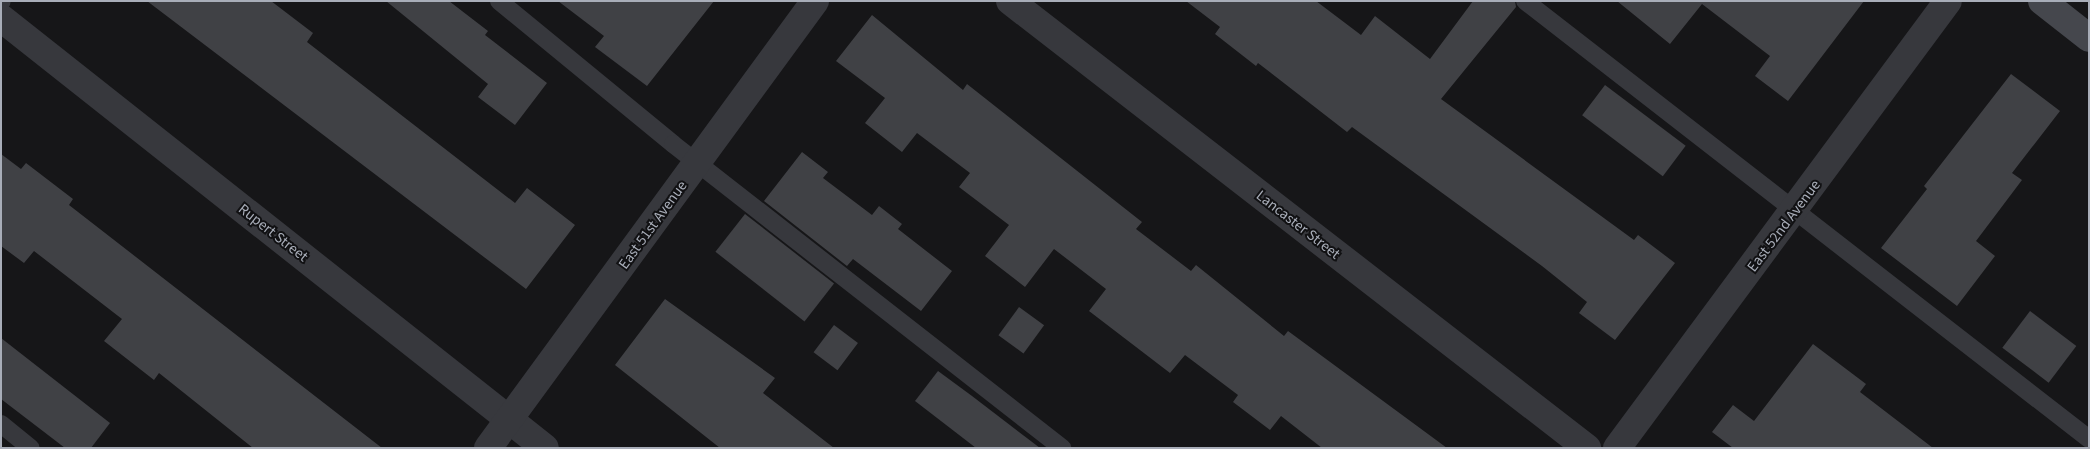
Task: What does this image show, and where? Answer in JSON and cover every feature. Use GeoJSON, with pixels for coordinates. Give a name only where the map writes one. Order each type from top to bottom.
{"type":"FeatureCollection","features":[{"type":"Feature","properties":{"kind":"street","name":"East 51st Avenue"},"geometry":{"type":"LineString","coordinates":[[488,448],[699,163],[815,1]]}},
{"type":"Feature","properties":{"kind":"street","name":"Lancaster Street"},"geometry":{"type":"LineString","coordinates":[[1010,1],[1587,448]]}},
{"type":"Feature","properties":{"kind":"street","name":"East 52nd Avenue"},"geometry":{"type":"LineString","coordinates":[[1617,448],[1796,211],[1948,1]]}},
{"type":"Feature","properties":{"kind":"street"},"geometry":{"type":"LineString","coordinates":[[2042,1],[2089,38]]}},
{"type":"Feature","properties":{"kind":"street","name":"Rupert Street"},"geometry":{"type":"LineString","coordinates":[[1,18],[508,421],[545,448]]}},
{"type":"Feature","properties":{"kind":"lane"},"geometry":{"type":"LineString","coordinates":[[499,1],[699,163],[1062,448]]}},
{"type":"Feature","properties":{"kind":"lane"},"geometry":{"type":"LineString","coordinates":[[1525,1],[2089,440]]}},
{"type":"Feature","properties":{"kind":"lane"},"geometry":{"type":"LineString","coordinates":[[1,424],[31,448]]}},
{"type":"Feature","properties":{"kind":"building"},"geometry":{"type":"Polygon","coordinates":[[[147,1],[271,1],[313,33],[307,42],[515,203],[527,188],[575,225],[526,289],[147,1]]]}},
{"type":"Feature","properties":{"kind":"building"},"geometry":{"type":"Polygon","coordinates":[[[386,1],[449,1],[488,31],[485,35],[547,83],[515,125],[478,97],[488,84],[386,1]]]}},
{"type":"Feature","properties":{"kind":"building"},"geometry":{"type":"Polygon","coordinates":[[[558,1],[714,1],[647,86],[595,47],[604,36],[558,1]]]}},
{"type":"Feature","properties":{"kind":"building"},"geometry":{"type":"Polygon","coordinates":[[[1186,1],[1316,1],[1361,35],[1375,16],[1430,59],[1473,1],[1515,1],[1516,7],[1441,99],[1634,240],[1638,235],[1675,263],[1615,340],[1579,313],[1587,302],[1542,266],[1352,127],[1347,132],[1258,63],[1256,66],[1215,34],[1220,27],[1186,1]]]}},
{"type":"Feature","properties":{"kind":"building"},"geometry":{"type":"Polygon","coordinates":[[[1617,1],[1864,1],[1788,101],[1755,76],[1770,56],[1702,4],[1670,44],[1617,1]]]}},
{"type":"Feature","properties":{"kind":"building"},"geometry":{"type":"Polygon","coordinates":[[[872,15],[963,90],[967,84],[1142,222],[1136,229],[1191,271],[1196,265],[1284,336],[1288,331],[1447,448],[1322,448],[1281,416],[1270,430],[1233,402],[1238,395],[1185,355],[1170,373],[1089,311],[1106,289],[1054,249],[1025,287],[985,256],[1009,225],[959,187],[970,173],[917,133],[902,152],[865,123],[885,98],[836,61],[872,15]]]}},
{"type":"Feature","properties":{"kind":"building"},"geometry":{"type":"Polygon","coordinates":[[[2011,74],[2060,111],[2012,173],[2022,180],[1976,241],[1995,256],[1957,306],[1881,248],[1927,189],[1924,186],[2011,74]]]}},
{"type":"Feature","properties":{"kind":"building"},"geometry":{"type":"Polygon","coordinates":[[[1605,85],[1686,146],[1663,176],[1582,115],[1605,85]]]}},
{"type":"Feature","properties":{"kind":"building"},"geometry":{"type":"Polygon","coordinates":[[[802,152],[828,172],[823,178],[872,215],[879,206],[902,224],[898,229],[952,271],[921,311],[853,259],[847,266],[764,201],[802,152]]]}},
{"type":"Feature","properties":{"kind":"building"},"geometry":{"type":"Polygon","coordinates":[[[1,154],[21,169],[26,163],[73,199],[69,205],[382,448],[253,448],[159,373],[154,380],[104,341],[122,319],[34,251],[24,263],[1,246],[1,154]]]}},
{"type":"Feature","properties":{"kind":"building"},"geometry":{"type":"Polygon","coordinates":[[[745,214],[834,284],[804,321],[715,252],[745,214]]]}},
{"type":"Feature","properties":{"kind":"building"},"geometry":{"type":"Polygon","coordinates":[[[665,299],[775,378],[763,393],[834,448],[720,448],[615,365],[665,299]]]}},
{"type":"Feature","properties":{"kind":"building"},"geometry":{"type":"Polygon","coordinates":[[[1019,307],[1044,325],[1024,354],[998,335],[1019,307]]]}},
{"type":"Feature","properties":{"kind":"building"},"geometry":{"type":"Polygon","coordinates":[[[2030,311],[2076,346],[2049,383],[2002,348],[2030,311]]]}},
{"type":"Feature","properties":{"kind":"building"},"geometry":{"type":"Polygon","coordinates":[[[834,325],[858,343],[837,370],[814,352],[834,325]]]}},
{"type":"Feature","properties":{"kind":"building"},"geometry":{"type":"Polygon","coordinates":[[[1,338],[110,423],[91,448],[65,448],[1,399],[1,338]]]}},
{"type":"Feature","properties":{"kind":"building"},"geometry":{"type":"Polygon","coordinates":[[[1813,344],[1866,384],[1860,392],[1933,448],[1733,448],[1712,432],[1733,405],[1754,421],[1813,344]]]}},
{"type":"Feature","properties":{"kind":"building"},"geometry":{"type":"Polygon","coordinates":[[[938,371],[1040,448],[976,448],[915,401],[938,371]]]}}]}
